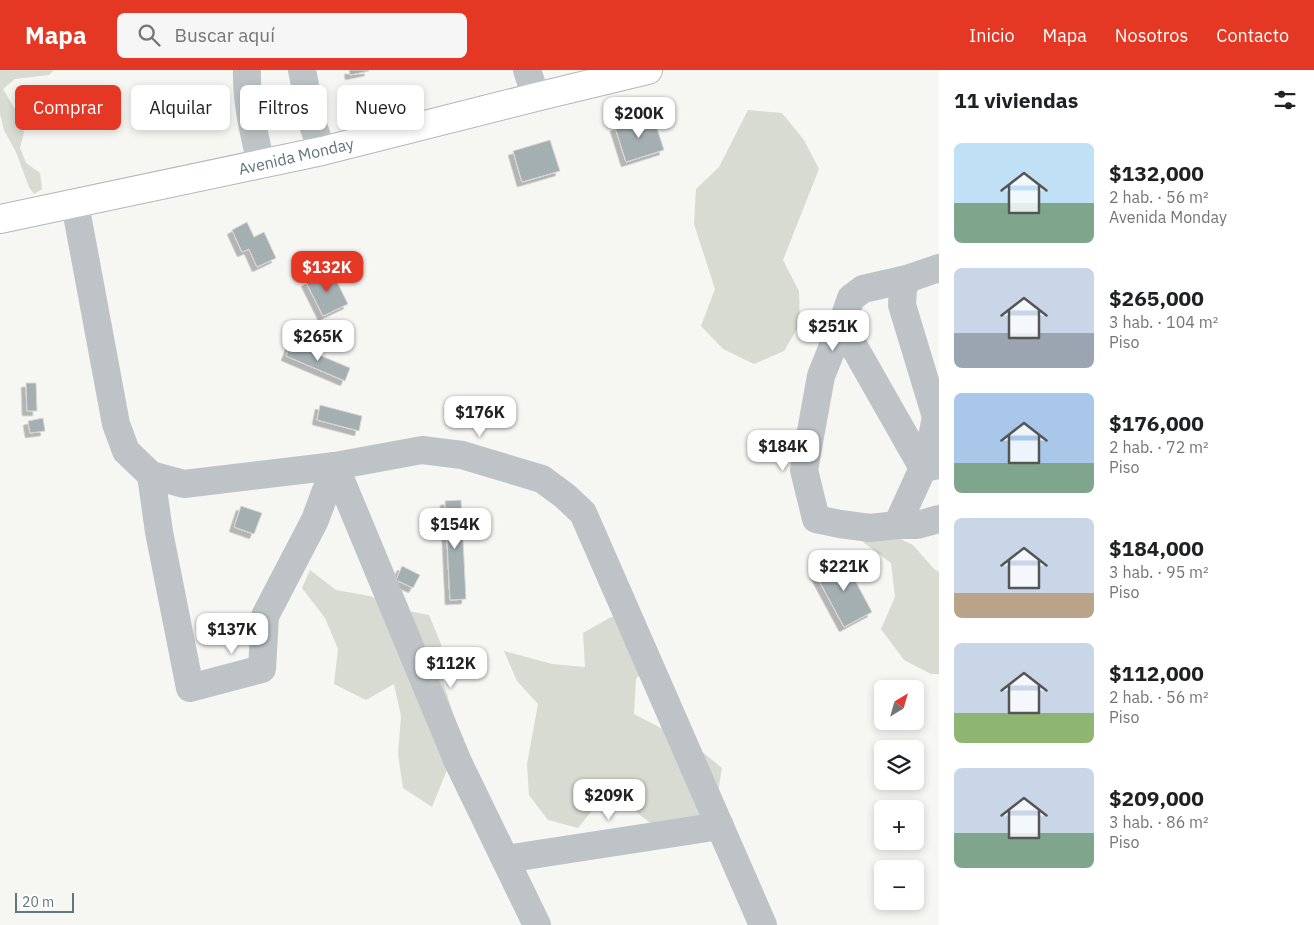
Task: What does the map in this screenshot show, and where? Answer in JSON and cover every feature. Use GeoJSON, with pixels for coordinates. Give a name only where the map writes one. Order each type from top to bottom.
{"type":"FeatureCollection","features":[{"type":"Feature","properties":{"kind":"main road","name":"Avenida Monday"},"geometry":{"type":"LineString","coordinates":[[0,219],[322,151],[648,70]]}},
{"type":"Feature","properties":{"kind":"street"},"geometry":{"type":"LineString","coordinates":[[247,70],[253,130],[261,164]]}},
{"type":"Feature","properties":{"kind":"street"},"geometry":{"type":"LineString","coordinates":[[302,70],[313,124],[322,151]]}},
{"type":"Feature","properties":{"kind":"street"},"geometry":{"type":"LineString","coordinates":[[527,70],[536,97]]}},
{"type":"Feature","properties":{"kind":"street"},"geometry":{"type":"LineString","coordinates":[[75,204],[116,424],[126,451],[151,475],[184,484],[335,466],[422,450],[462,455],[542,479],[565,496],[583,513],[763,925]]}},
{"type":"Feature","properties":{"kind":"street"},"geometry":{"type":"LineString","coordinates":[[939,268],[907,279],[863,289],[851,298],[821,376],[804,470],[816,519],[870,528],[917,525],[939,519]]}},
{"type":"Feature","properties":{"kind":"street"},"geometry":{"type":"LineString","coordinates":[[897,525],[931,466],[931,442],[936,417],[902,305],[903,289],[907,279]]}},
{"type":"Feature","properties":{"kind":"street"},"geometry":{"type":"LineString","coordinates":[[843,321],[848,336],[931,466]]}},
{"type":"Feature","properties":{"kind":"street"},"geometry":{"type":"LineString","coordinates":[[151,475],[159,532],[190,688],[262,668],[265,616],[315,520],[335,466]]}},
{"type":"Feature","properties":{"kind":"street"},"geometry":{"type":"LineString","coordinates":[[335,466],[458,762],[537,925]]}},
{"type":"Feature","properties":{"kind":"street"},"geometry":{"type":"LineString","coordinates":[[505,859],[720,826]]}},
{"type":"Feature","properties":{"kind":"shaded area"},"geometry":{"type":"Polygon","coordinates":[[[0,70],[54,70],[49,75],[15,79],[3,89],[15,109],[15,130],[23,130],[24,132],[20,148],[26,163],[40,173],[42,189],[34,194],[29,187],[16,152],[4,130],[0,114],[0,70]]]}},
{"type":"Feature","properties":{"kind":"shaded area"},"geometry":{"type":"Polygon","coordinates":[[[748,110],[782,113],[804,140],[819,169],[783,260],[799,291],[800,324],[784,351],[754,364],[723,349],[701,326],[715,289],[694,224],[696,189],[719,167],[748,110]]]}},
{"type":"Feature","properties":{"kind":"shaded area"},"geometry":{"type":"Polygon","coordinates":[[[882,530],[913,545],[934,569],[939,572],[939,674],[931,674],[904,660],[881,629],[895,597],[891,563],[863,542],[882,530]]]}},
{"type":"Feature","properties":{"kind":"shaded area"},"geometry":{"type":"Polygon","coordinates":[[[310,570],[336,590],[370,596],[398,609],[429,615],[441,644],[443,681],[453,714],[457,745],[432,807],[403,788],[398,754],[401,716],[394,684],[366,700],[334,684],[338,649],[325,618],[302,588],[310,570]]]}},
{"type":"Feature","properties":{"kind":"shaded area"},"geometry":{"type":"Polygon","coordinates":[[[611,617],[644,620],[656,653],[636,679],[634,714],[695,746],[722,768],[716,803],[692,829],[657,828],[632,809],[599,802],[578,828],[548,820],[529,795],[527,764],[538,704],[517,681],[504,651],[552,664],[585,667],[583,633],[611,617]]]}},
{"type":"Feature","properties":{"kind":"building"},"geometry":{"type":"Polygon","coordinates":[[[349,70],[369,70],[369,71],[350,75],[349,70]]]}},
{"type":"Feature","properties":{"kind":"building"},"geometry":{"type":"Polygon","coordinates":[[[653,116],[664,150],[626,162],[615,127],[653,116]]]}},
{"type":"Feature","properties":{"kind":"building"},"geometry":{"type":"Polygon","coordinates":[[[550,140],[560,171],[522,182],[513,151],[550,140]]]}},
{"type":"Feature","properties":{"kind":"building"},"geometry":{"type":"Polygon","coordinates":[[[247,222],[254,237],[264,232],[276,258],[257,267],[249,249],[242,252],[232,230],[247,222]]]}},
{"type":"Feature","properties":{"kind":"building"},"geometry":{"type":"Polygon","coordinates":[[[331,270],[348,304],[323,316],[306,282],[331,270]]]}},
{"type":"Feature","properties":{"kind":"building"},"geometry":{"type":"Polygon","coordinates":[[[311,337],[327,344],[324,352],[308,345],[311,337]]]}},
{"type":"Feature","properties":{"kind":"building"},"geometry":{"type":"Polygon","coordinates":[[[291,343],[350,368],[345,381],[286,356],[291,343]]]}},
{"type":"Feature","properties":{"kind":"building"},"geometry":{"type":"Polygon","coordinates":[[[26,383],[36,383],[37,411],[27,411],[26,383]]]}},
{"type":"Feature","properties":{"kind":"building"},"geometry":{"type":"Polygon","coordinates":[[[320,405],[362,416],[359,431],[317,420],[320,405]]]}},
{"type":"Feature","properties":{"kind":"building"},"geometry":{"type":"Polygon","coordinates":[[[43,418],[45,431],[30,433],[28,421],[43,418]]]}},
{"type":"Feature","properties":{"kind":"building"},"geometry":{"type":"Polygon","coordinates":[[[461,500],[466,599],[450,600],[445,501],[461,500]]]}},
{"type":"Feature","properties":{"kind":"building"},"geometry":{"type":"Polygon","coordinates":[[[241,506],[262,513],[254,534],[234,527],[241,506]]]}},
{"type":"Feature","properties":{"kind":"building"},"geometry":{"type":"Polygon","coordinates":[[[843,558],[872,612],[844,627],[815,573],[843,558]]]}},
{"type":"Feature","properties":{"kind":"building"},"geometry":{"type":"Polygon","coordinates":[[[402,566],[420,575],[413,588],[396,580],[402,566]]]}}]}
